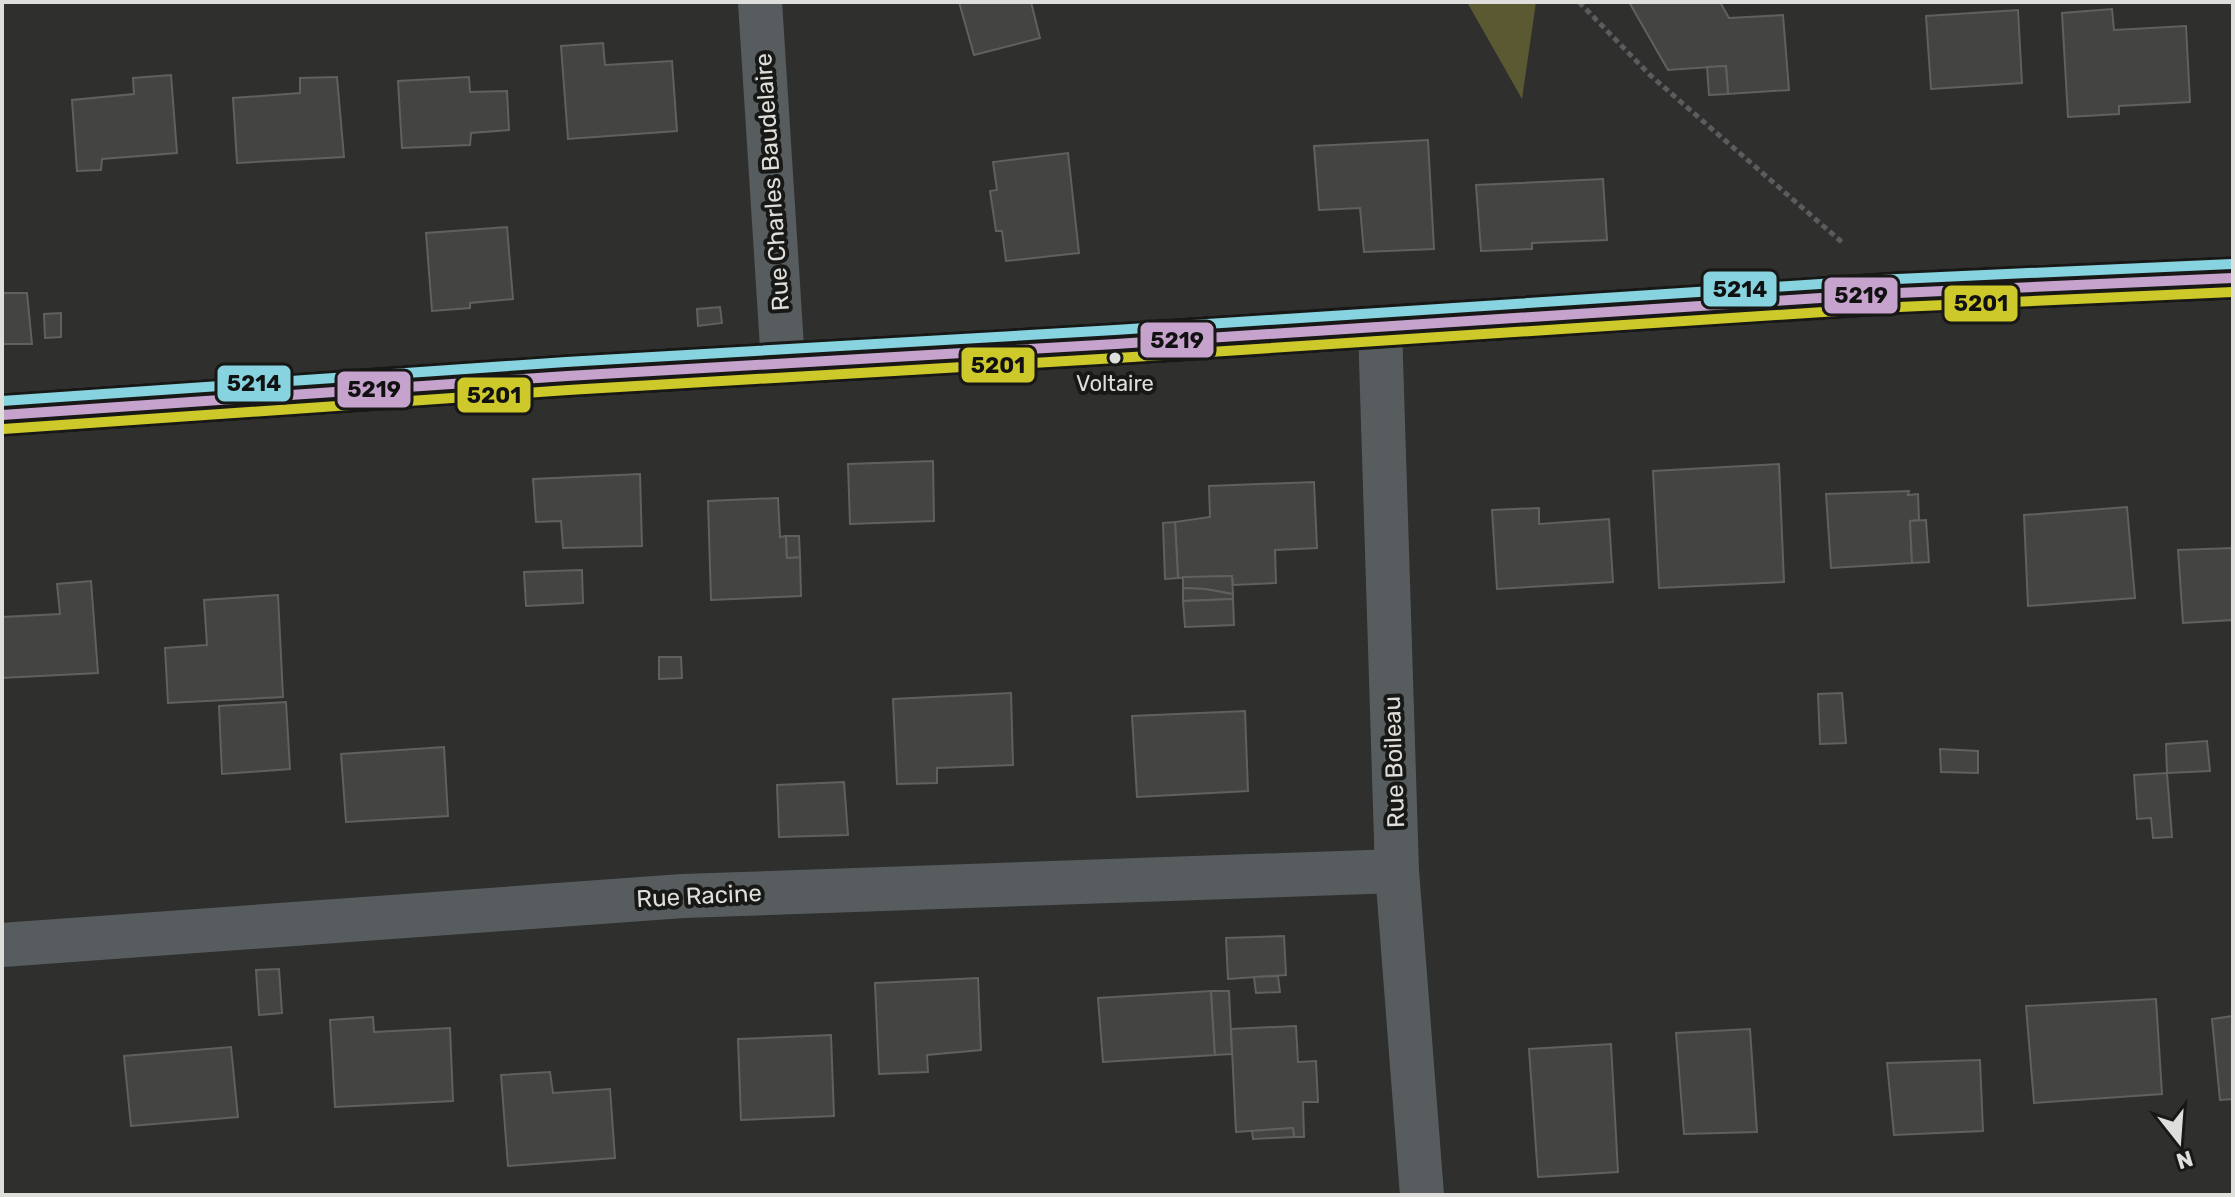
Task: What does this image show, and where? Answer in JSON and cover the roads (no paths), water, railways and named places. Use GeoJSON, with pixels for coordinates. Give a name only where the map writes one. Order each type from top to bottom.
{"type":"FeatureCollection","features":[{"type":"Feature","properties":{"kind":"street","name":"Rue Charles Baudelaire"},"geometry":{"type":"LineString","coordinates":[[760,2],[783,363]]}},
{"type":"Feature","properties":{"kind":"street"},"geometry":{"type":"LineString","coordinates":[[2,415],[1898,293],[2233,278]]}},
{"type":"Feature","properties":{"kind":"street","name":"Rue Boileau"},"geometry":{"type":"LineString","coordinates":[[1380,327],[1397,871],[1422,1195]]}},
{"type":"Feature","properties":{"kind":"street","name":"Rue Racine"},"geometry":{"type":"LineString","coordinates":[[2,945],[683,896],[1397,871]]}},
{"type":"Feature","properties":{"kind":"place","name":"Voltaire"},"geometry":{"type":"Point","coordinates":[1115,358]}}]}
